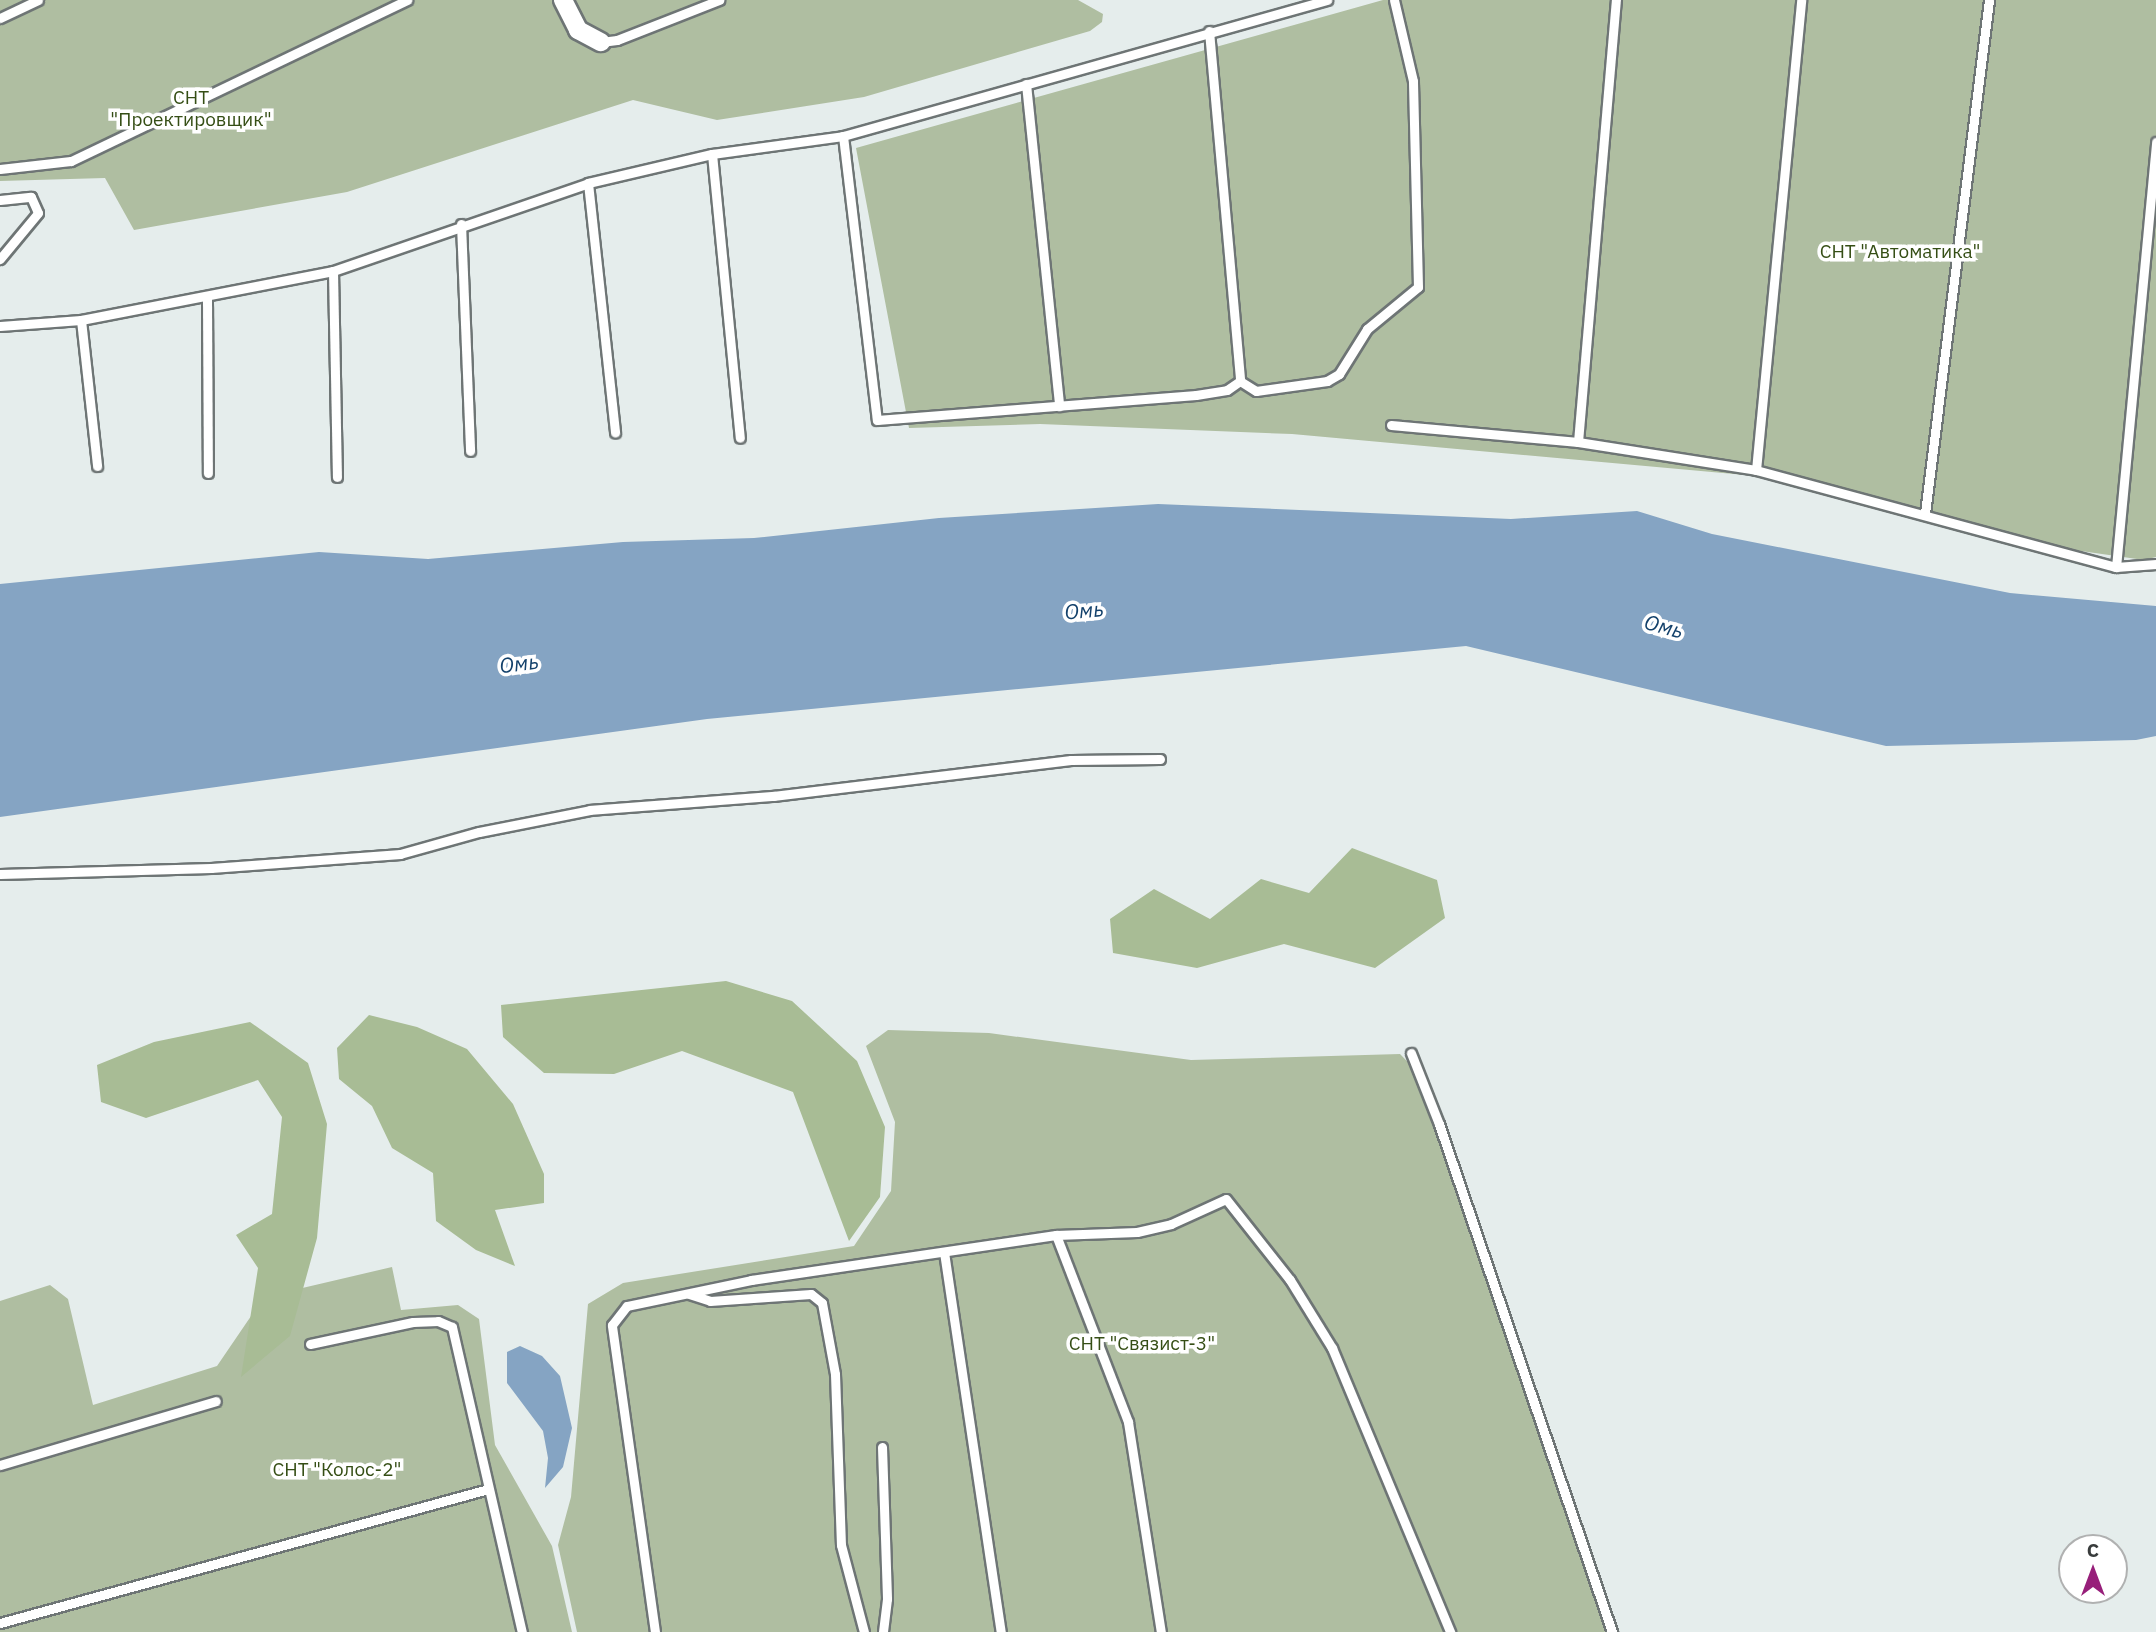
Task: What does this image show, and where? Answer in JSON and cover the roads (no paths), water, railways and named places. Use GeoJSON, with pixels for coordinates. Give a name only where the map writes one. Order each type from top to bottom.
{"type":"FeatureCollection","features":[{"type":"Feature","properties":{"kind":"street"},"geometry":{"type":"LineString","coordinates":[[563,0],[578,30],[601,42]]}},
{"type":"Feature","properties":{"kind":"lane"},"geometry":{"type":"LineString","coordinates":[[0,18],[38,0]]}},
{"type":"Feature","properties":{"kind":"lane"},"geometry":{"type":"LineString","coordinates":[[0,169],[71,161],[407,0]]}},
{"type":"Feature","properties":{"kind":"lane"},"geometry":{"type":"LineString","coordinates":[[601,42],[617,40],[719,0]]}},
{"type":"Feature","properties":{"kind":"lane"},"geometry":{"type":"LineString","coordinates":[[0,326],[81,320],[207,299],[332,271],[461,223],[588,183],[712,154],[843,136],[1327,0]]}},
{"type":"Feature","properties":{"kind":"lane"},"geometry":{"type":"LineString","coordinates":[[1240,381],[1256,391],[1327,381],[1339,374],[1367,329],[1418,288],[1413,81],[1394,0]]}},
{"type":"Feature","properties":{"kind":"lane"},"geometry":{"type":"LineString","coordinates":[[1578,442],[1616,0]]}},
{"type":"Feature","properties":{"kind":"lane"},"geometry":{"type":"LineString","coordinates":[[1756,470],[1801,0]]}},
{"type":"Feature","properties":{"kind":"lane"},"geometry":{"type":"LineString","coordinates":[[1925,513],[1989,0]]}},
{"type":"Feature","properties":{"kind":"lane"},"geometry":{"type":"LineString","coordinates":[[1209,31],[1240,381]]}},
{"type":"Feature","properties":{"kind":"lane"},"geometry":{"type":"LineString","coordinates":[[1026,84],[1059,406]]}},
{"type":"Feature","properties":{"kind":"lane"},"geometry":{"type":"LineString","coordinates":[[843,136],[877,420],[1196,395],[1227,390],[1240,381]]}},
{"type":"Feature","properties":{"kind":"lane"},"geometry":{"type":"LineString","coordinates":[[2116,567],[2156,142]]}},
{"type":"Feature","properties":{"kind":"lane"},"geometry":{"type":"LineString","coordinates":[[712,154],[740,438]]}},
{"type":"Feature","properties":{"kind":"lane"},"geometry":{"type":"LineString","coordinates":[[588,183],[615,433]]}},
{"type":"Feature","properties":{"kind":"lane"},"geometry":{"type":"LineString","coordinates":[[0,200],[31,197],[38,213],[0,260]]}},
{"type":"Feature","properties":{"kind":"lane"},"geometry":{"type":"LineString","coordinates":[[461,223],[470,451]]}},
{"type":"Feature","properties":{"kind":"lane"},"geometry":{"type":"LineString","coordinates":[[332,271],[337,477]]}},
{"type":"Feature","properties":{"kind":"lane"},"geometry":{"type":"LineString","coordinates":[[207,299],[208,473]]}},
{"type":"Feature","properties":{"kind":"lane"},"geometry":{"type":"LineString","coordinates":[[81,320],[97,466]]}},
{"type":"Feature","properties":{"kind":"lane"},"geometry":{"type":"LineString","coordinates":[[1391,425],[1578,442],[1756,470],[1925,513],[2116,567],[2156,564]]}},
{"type":"Feature","properties":{"kind":"lane"},"geometry":{"type":"LineString","coordinates":[[0,874],[211,868],[400,855],[479,832],[590,810],[824,791],[1060,761],[1160,759]]}},
{"type":"Feature","properties":{"kind":"lane"},"geometry":{"type":"LineString","coordinates":[[1410,1053],[1439,1124],[1612,1632]]}},
{"type":"Feature","properties":{"kind":"lane"},"geometry":{"type":"LineString","coordinates":[[654,1632],[612,1325],[627,1306],[1056,1235],[1138,1232],[1171,1224],[1226,1199],[1290,1280],[1332,1348],[1450,1632]]}},
{"type":"Feature","properties":{"kind":"lane"},"geometry":{"type":"LineString","coordinates":[[1056,1235],[1128,1422],[1161,1632]]}},
{"type":"Feature","properties":{"kind":"lane"},"geometry":{"type":"LineString","coordinates":[[944,1252],[1001,1632]]}},
{"type":"Feature","properties":{"kind":"lane"},"geometry":{"type":"LineString","coordinates":[[687,1294],[710,1301],[811,1294],[822,1303],[835,1374],[841,1545],[863,1632]]}},
{"type":"Feature","properties":{"kind":"lane"},"geometry":{"type":"LineString","coordinates":[[310,1344],[413,1322],[438,1321],[452,1327],[522,1632]]}},
{"type":"Feature","properties":{"kind":"lane"},"geometry":{"type":"LineString","coordinates":[[0,1465],[216,1401]]}},
{"type":"Feature","properties":{"kind":"lane"},"geometry":{"type":"LineString","coordinates":[[882,1447],[887,1599],[883,1632]]}},
{"type":"Feature","properties":{"kind":"lane"},"geometry":{"type":"LineString","coordinates":[[0,1623],[488,1489]]}},
{"type":"Feature","properties":{"kind":"water","name":"Омь"},"geometry":{"type":"Polygon","coordinates":[[[1158,504],[1511,519],[1637,511],[1712,534],[2010,593],[2156,606],[2156,736],[2136,740],[1886,746],[1466,646],[707,719],[0,817],[0,584],[319,552],[428,559],[623,542],[754,538],[939,518],[1158,504]]]}},
{"type":"Feature","properties":{"kind":"water"},"geometry":{"type":"Polygon","coordinates":[[[520,1346],[542,1356],[560,1376],[572,1428],[563,1467],[545,1488],[548,1458],[543,1431],[507,1383],[507,1352],[520,1346]]]}},
{"type":"Feature","properties":{"kind":"park label","name":"СНТ \"Проектировщик\""},"geometry":{"type":"Point","coordinates":[191,109]}},
{"type":"Feature","properties":{"kind":"park label","name":"СНТ \"Автоматика\""},"geometry":{"type":"Point","coordinates":[1900,252]}},
{"type":"Feature","properties":{"kind":"park label","name":"СНТ \"Связист-3\""},"geometry":{"type":"Point","coordinates":[1142,1344]}},
{"type":"Feature","properties":{"kind":"park label","name":"СНТ \"Колос-2\""},"geometry":{"type":"Point","coordinates":[337,1470]}}]}
